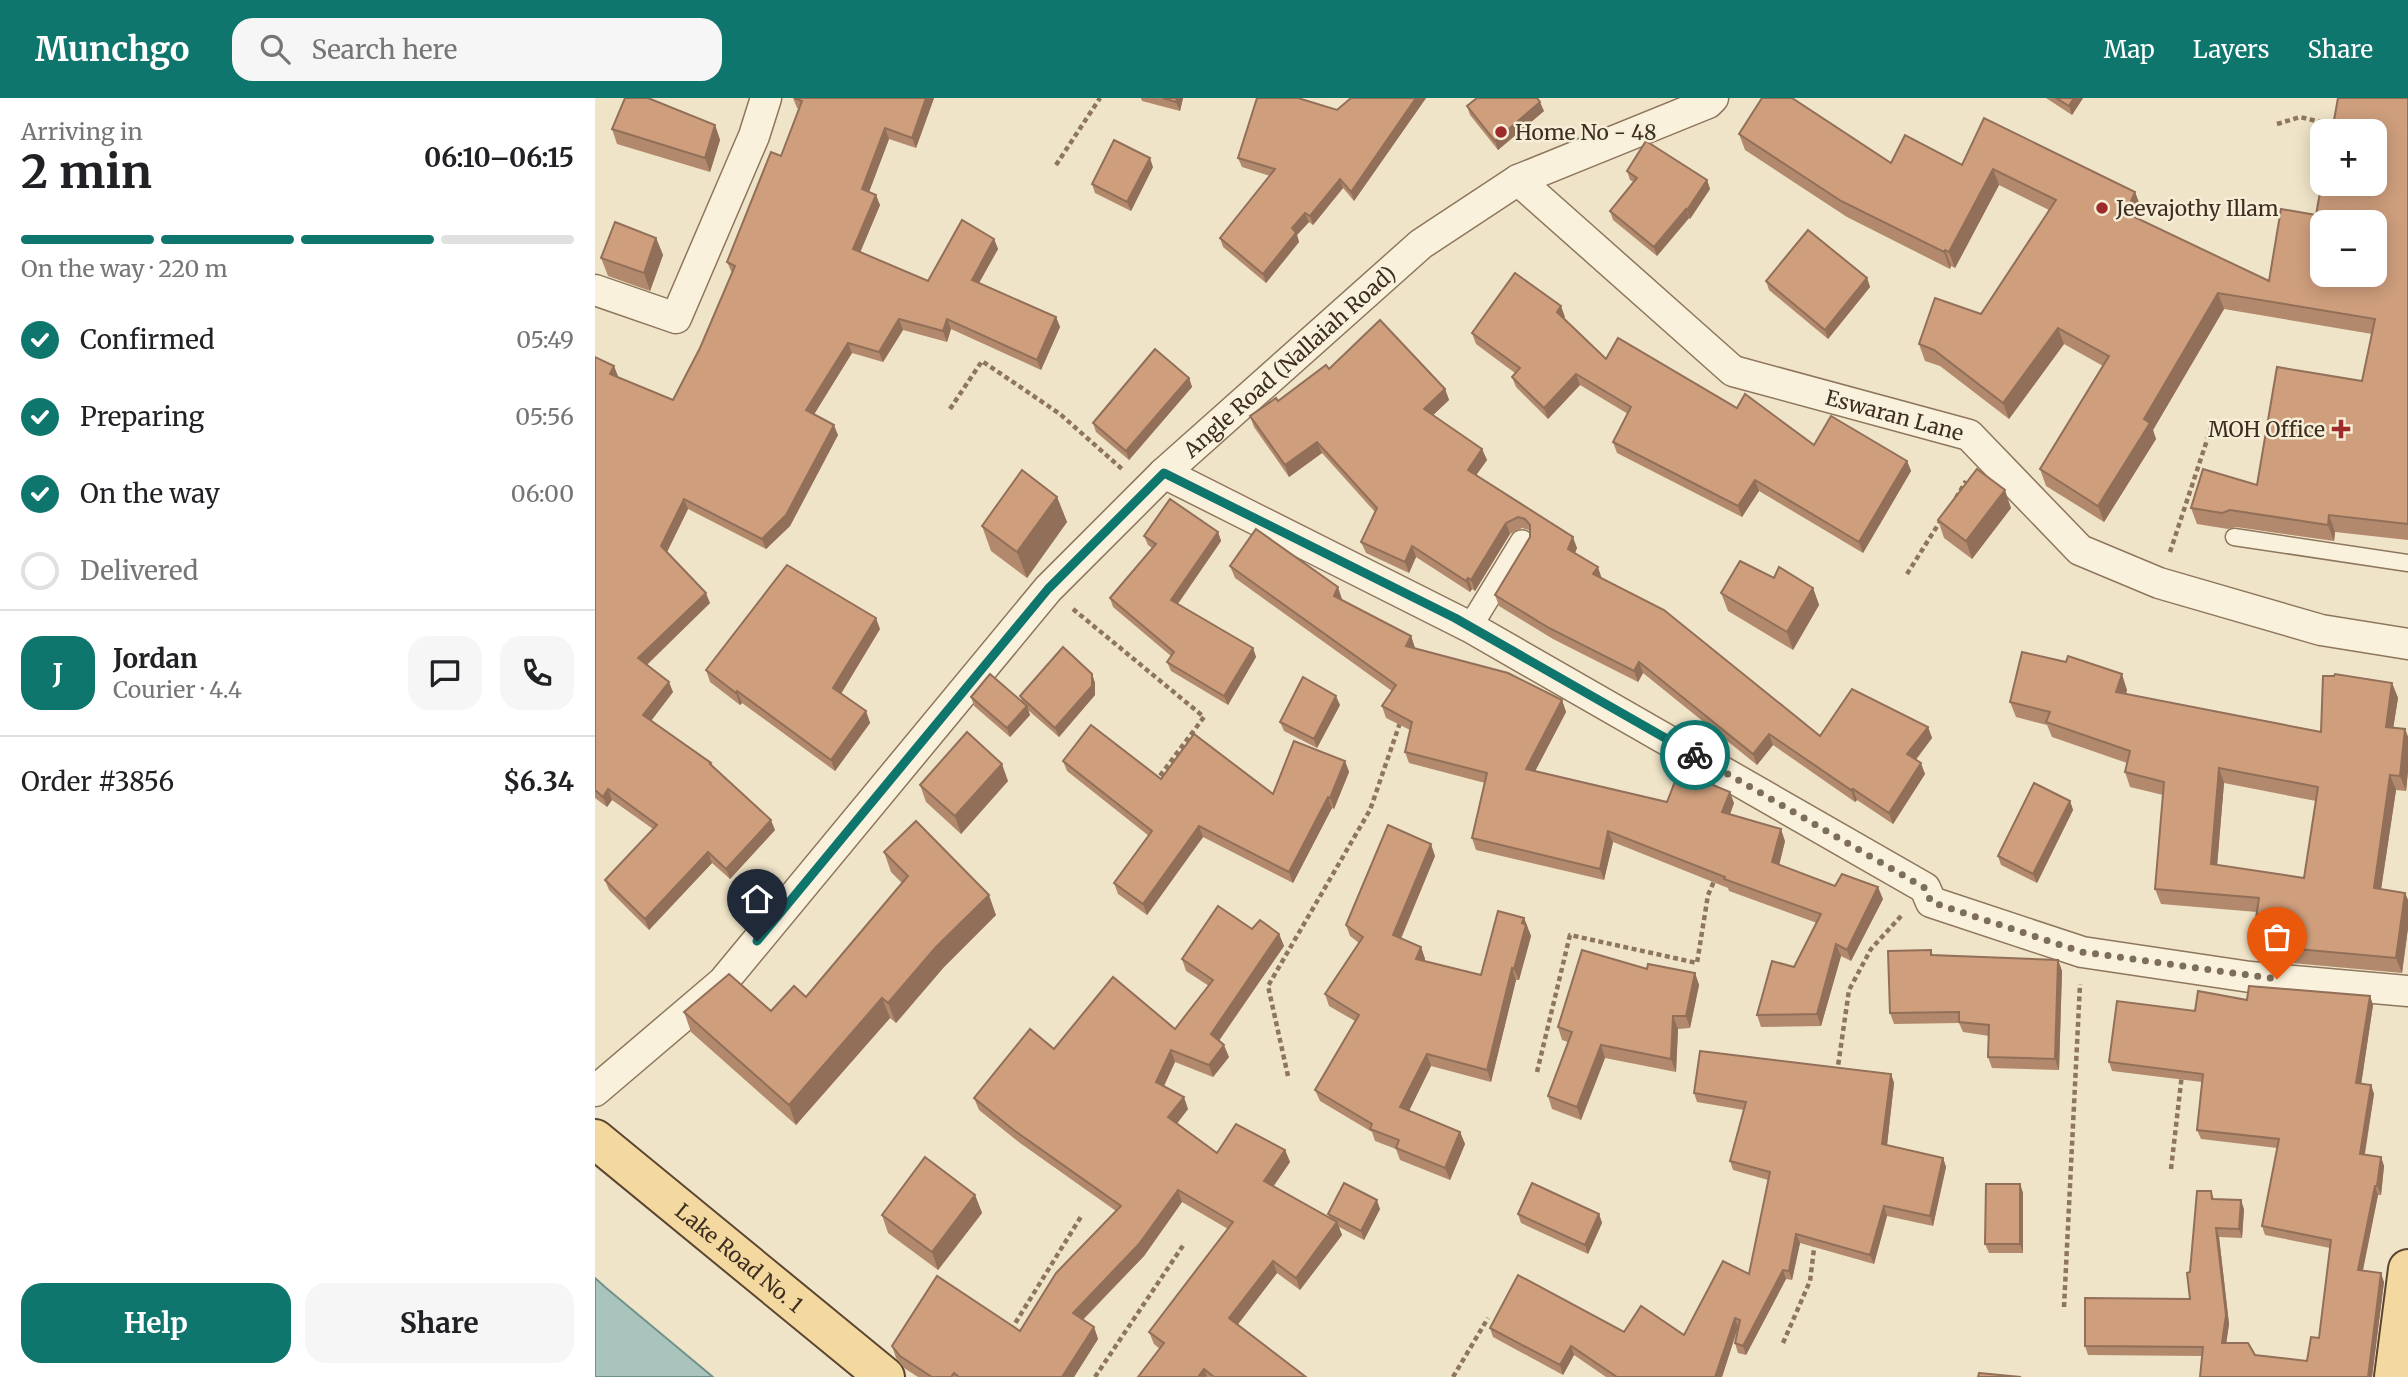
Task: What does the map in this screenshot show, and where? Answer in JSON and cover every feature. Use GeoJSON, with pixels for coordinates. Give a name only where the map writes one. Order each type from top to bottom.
{"type":"FeatureCollection","features":[{"type":"Feature","properties":{"kind":"main road","name":"Lake Road No. 1"},"geometry":{"type":"LineString","coordinates":[[595,1139],[885,1377]]}},
{"type":"Feature","properties":{"kind":"main road"},"geometry":{"type":"LineString","coordinates":[[2393,1377],[2408,1269]]}},
{"type":"Feature","properties":{"kind":"street"},"geometry":{"type":"LineString","coordinates":[[595,290],[677,318],[754,136],[766,98]]}},
{"type":"Feature","properties":{"kind":"street","name":"Angle Road (Nallaiah Road)"},"geometry":{"type":"LineString","coordinates":[[595,1091],[723,982],[1048,589],[1155,482],[1421,244],[1518,180],[1708,103],[1713,98]]}},
{"type":"Feature","properties":{"kind":"street","name":"Eswaran Lane"},"geometry":{"type":"LineString","coordinates":[[1518,180],[1733,371],[1969,435],[2080,550],[2159,583],[2321,630],[2408,644]]}},
{"type":"Feature","properties":{"kind":"street"},"geometry":{"type":"LineString","coordinates":[[1155,482],[1470,627],[1925,888],[1931,902],[2082,952],[2250,977],[2408,991]]}},
{"type":"Feature","properties":{"kind":"street"},"geometry":{"type":"LineString","coordinates":[[1470,627],[1522,542]]}},
{"type":"Feature","properties":{"kind":"lane"},"geometry":{"type":"LineString","coordinates":[[2234,537],[2408,563]]}},
{"type":"Feature","properties":{"kind":"path"},"geometry":{"type":"LineString","coordinates":[[1056,165],[1100,98]]}},
{"type":"Feature","properties":{"kind":"path"},"geometry":{"type":"LineString","coordinates":[[2277,124],[2300,117],[2310,119]]}},
{"type":"Feature","properties":{"kind":"path"},"geometry":{"type":"LineString","coordinates":[[950,409],[982,361],[1155,482]]}},
{"type":"Feature","properties":{"kind":"path"},"geometry":{"type":"LineString","coordinates":[[2159,583],[2211,428]]}},
{"type":"Feature","properties":{"kind":"path"},"geometry":{"type":"LineString","coordinates":[[1949,507],[1985,451]]}},
{"type":"Feature","properties":{"kind":"path"},"geometry":{"type":"LineString","coordinates":[[1907,574],[1942,518]]}},
{"type":"Feature","properties":{"kind":"path"},"geometry":{"type":"LineString","coordinates":[[1048,589],[1204,717],[1148,791]]}},
{"type":"Feature","properties":{"kind":"path"},"geometry":{"type":"LineString","coordinates":[[1288,1076],[1268,986],[1370,810],[1405,710]]}},
{"type":"Feature","properties":{"kind":"path"},"geometry":{"type":"LineString","coordinates":[[1537,1072],[1570,934],[1697,963],[1708,895],[1719,871]]}},
{"type":"Feature","properties":{"kind":"path"},"geometry":{"type":"LineString","coordinates":[[1836,1087],[1849,990],[1871,949],[1925,888]]}},
{"type":"Feature","properties":{"kind":"path"},"geometry":{"type":"LineString","coordinates":[[2063,1307],[2082,952]]}},
{"type":"Feature","properties":{"kind":"path"},"geometry":{"type":"LineString","coordinates":[[2171,1169],[2184,1062]]}},
{"type":"Feature","properties":{"kind":"path"},"geometry":{"type":"LineString","coordinates":[[1011,1331],[1082,1215]]}},
{"type":"Feature","properties":{"kind":"path"},"geometry":{"type":"LineString","coordinates":[[1783,1343],[1809,1280],[1815,1239]]}},
{"type":"Feature","properties":{"kind":"path"},"geometry":{"type":"LineString","coordinates":[[1095,1377],[1184,1244]]}},
{"type":"Feature","properties":{"kind":"path"},"geometry":{"type":"LineString","coordinates":[[1453,1377],[1488,1318]]}},
{"type":"Feature","properties":{"kind":"water"},"geometry":{"type":"Polygon","coordinates":[[[595,1278],[605,1287],[713,1377],[595,1377],[595,1278]]]}},
{"type":"Feature","properties":{"kind":"building"},"geometry":{"type":"Polygon","coordinates":[[[625,98],[648,98],[715,125],[705,158],[612,129],[625,98]]]}},
{"type":"Feature","properties":{"kind":"building"},"geometry":{"type":"Polygon","coordinates":[[[794,98],[926,98],[912,138],[885,128],[862,189],[876,195],[853,249],[928,281],[962,220],[994,239],[972,280],[1056,317],[1037,360],[947,319],[943,331],[899,319],[879,352],[848,343],[806,410],[834,425],[786,515],[762,539],[684,499],[661,546],[706,593],[638,658],[669,682],[643,715],[711,763],[771,820],[726,869],[708,852],[645,919],[605,880],[657,825],[608,789],[603,797],[595,790],[595,357],[614,366],[610,374],[673,400],[700,348],[735,266],[727,262],[771,152],[781,156],[802,101],[794,98]]]}},
{"type":"Feature","properties":{"kind":"building"},"geometry":{"type":"Polygon","coordinates":[[[1257,98],[1298,98],[1337,110],[1351,98],[1416,98],[1351,192],[1340,179],[1310,216],[1305,213],[1292,228],[1296,233],[1263,274],[1220,238],[1275,169],[1238,158],[1257,98]]]}},
{"type":"Feature","properties":{"kind":"building","name":"Home No - 48"},"geometry":{"type":"Polygon","coordinates":[[[1477,98],[1537,98],[1540,102],[1495,141],[1467,106],[1477,98]]]}},
{"type":"Feature","properties":{"kind":"building"},"geometry":{"type":"Polygon","coordinates":[[[1762,98],[1792,98],[1891,163],[1905,135],[1962,165],[1984,118],[2135,192],[2126,213],[2269,281],[2281,209],[2310,214],[2310,287],[2387,287],[2387,210],[2317,210],[2319,196],[2387,196],[2387,119],[2334,119],[2338,98],[2408,98],[2408,524],[2329,515],[2328,525],[2230,510],[2222,513],[2191,508],[2203,469],[2257,485],[2277,367],[2362,381],[2375,319],[2218,293],[2144,419],[2150,423],[2098,506],[2040,469],[2109,356],[2058,328],[2003,403],[1934,350],[1919,344],[1935,298],[1981,314],[2056,200],[1993,169],[1949,252],[1944,252],[1841,201],[1739,134],[1762,98]]]}},
{"type":"Feature","properties":{"kind":"building"},"geometry":{"type":"Polygon","coordinates":[[[2056,98],[2074,98],[2069,106],[2056,98]]]}},
{"type":"Feature","properties":{"kind":"building"},"geometry":{"type":"Polygon","coordinates":[[[1114,140],[1150,158],[1127,202],[1092,184],[1114,140]]]}},
{"type":"Feature","properties":{"kind":"building"},"geometry":{"type":"Polygon","coordinates":[[[1646,141],[1707,180],[1687,210],[1654,247],[1610,211],[1637,178],[1627,171],[1646,141]]]}},
{"type":"Feature","properties":{"kind":"building"},"geometry":{"type":"Polygon","coordinates":[[[615,222],[656,238],[644,273],[601,258],[615,222]]]}},
{"type":"Feature","properties":{"kind":"building"},"geometry":{"type":"Polygon","coordinates":[[[1808,230],[1867,278],[1825,330],[1766,281],[1808,230]]]}},
{"type":"Feature","properties":{"kind":"building"},"geometry":{"type":"Polygon","coordinates":[[[1515,273],[1561,306],[1557,312],[1606,359],[1618,338],[1737,408],[1745,394],[1814,445],[1831,416],[1907,461],[1859,542],[1755,480],[1738,506],[1613,442],[1631,407],[1576,374],[1544,408],[1512,377],[1520,368],[1472,333],[1515,273]]]}},
{"type":"Feature","properties":{"kind":"building"},"geometry":{"type":"Polygon","coordinates":[[[1380,320],[1445,389],[1424,409],[1482,449],[1468,470],[1573,537],[1568,549],[1598,567],[1593,574],[1664,610],[1820,736],[1852,689],[1928,727],[1907,754],[1921,763],[1889,813],[1769,734],[1753,754],[1639,662],[1634,671],[1549,628],[1495,595],[1530,537],[1530,525],[1525,519],[1518,517],[1506,523],[1471,580],[1468,578],[1466,581],[1412,546],[1405,562],[1361,542],[1377,508],[1317,442],[1285,465],[1250,416],[1276,398],[1278,401],[1326,365],[1329,369],[1380,320]]]}},
{"type":"Feature","properties":{"kind":"building"},"geometry":{"type":"Polygon","coordinates":[[[1155,349],[1189,378],[1126,451],[1093,423],[1155,349]]]}},
{"type":"Feature","properties":{"kind":"building"},"geometry":{"type":"Polygon","coordinates":[[[1977,469],[2005,490],[1966,541],[1938,520],[1977,469]]]}},
{"type":"Feature","properties":{"kind":"building"},"geometry":{"type":"Polygon","coordinates":[[[1022,470],[1057,497],[1017,552],[982,526],[1022,470]]]}},
{"type":"Feature","properties":{"kind":"building"},"geometry":{"type":"Polygon","coordinates":[[[1170,499],[1218,532],[1171,600],[1253,648],[1224,696],[1167,662],[1174,652],[1110,598],[1156,544],[1144,536],[1170,499]]]}},
{"type":"Feature","properties":{"kind":"building"},"geometry":{"type":"Polygon","coordinates":[[[1256,529],[1338,587],[1334,596],[1411,636],[1406,646],[1508,673],[1562,700],[1526,769],[1667,802],[1679,771],[1730,792],[1722,812],[1781,829],[1772,862],[1835,886],[1842,874],[1878,887],[1847,950],[1836,944],[1817,1014],[1757,1015],[1772,961],[1794,967],[1821,914],[1724,879],[1725,877],[1608,831],[1600,869],[1472,838],[1487,773],[1405,752],[1412,722],[1382,706],[1396,685],[1230,566],[1256,529]]]}},
{"type":"Feature","properties":{"kind":"building"},"geometry":{"type":"Polygon","coordinates":[[[1740,561],[1774,578],[1779,567],[1813,588],[1787,632],[1721,593],[1740,561]]]}},
{"type":"Feature","properties":{"kind":"building"},"geometry":{"type":"Polygon","coordinates":[[[787,565],[876,618],[833,688],[866,711],[831,760],[706,670],[787,565]]]}},
{"type":"Feature","properties":{"kind":"building"},"geometry":{"type":"Polygon","coordinates":[[[1063,647],[1092,674],[1092,686],[1055,728],[1020,696],[1063,647]]]}},
{"type":"Feature","properties":{"kind":"building"},"geometry":{"type":"Polygon","coordinates":[[[2022,652],[2066,662],[2068,656],[2122,674],[2116,692],[2321,732],[2323,676],[2335,674],[2392,683],[2386,727],[2405,729],[2400,776],[2390,775],[2374,888],[2405,893],[2396,958],[2252,945],[2259,898],[2155,889],[2164,782],[2125,772],[2130,751],[2046,722],[2050,712],[2010,702],[2022,652]],[[2219,768],[2211,864],[2304,878],[2318,787],[2219,768]]]}},
{"type":"Feature","properties":{"kind":"building"},"geometry":{"type":"Polygon","coordinates":[[[990,674],[1027,706],[1007,728],[971,697],[990,674]]]}},
{"type":"Feature","properties":{"kind":"building"},"geometry":{"type":"Polygon","coordinates":[[[1303,677],[1336,696],[1314,739],[1280,722],[1303,677]]]}},
{"type":"Feature","properties":{"kind":"building"},"geometry":{"type":"Polygon","coordinates":[[[1091,725],[1161,779],[1194,734],[1273,794],[1294,741],[1345,761],[1330,798],[1328,797],[1289,872],[1199,826],[1143,904],[1114,883],[1152,831],[1063,761],[1091,725]]]}},
{"type":"Feature","properties":{"kind":"building"},"geometry":{"type":"Polygon","coordinates":[[[967,732],[1002,764],[955,816],[920,785],[967,732]]]}},
{"type":"Feature","properties":{"kind":"building"},"geometry":{"type":"Polygon","coordinates":[[[2034,783],[2070,801],[2033,874],[1998,856],[2034,783]]]}},
{"type":"Feature","properties":{"kind":"building"},"geometry":{"type":"Polygon","coordinates":[[[916,821],[989,895],[936,947],[888,1003],[882,998],[789,1105],[684,1012],[729,974],[771,1011],[794,986],[806,997],[908,876],[884,852],[916,821]]]}},
{"type":"Feature","properties":{"kind":"building"},"geometry":{"type":"Polygon","coordinates":[[[1388,825],[1431,844],[1393,935],[1421,947],[1416,959],[1481,975],[1498,911],[1524,918],[1522,923],[1526,925],[1514,969],[1512,968],[1487,1070],[1427,1054],[1400,1107],[1460,1132],[1445,1168],[1396,1148],[1399,1140],[1370,1129],[1372,1124],[1315,1090],[1359,1015],[1325,994],[1363,937],[1346,925],[1388,825]]]}},
{"type":"Feature","properties":{"kind":"building"},"geometry":{"type":"Polygon","coordinates":[[[1218,906],[1252,929],[1260,920],[1279,934],[1211,1034],[1224,1045],[1209,1065],[1171,1050],[1156,1082],[1184,1097],[1168,1117],[1217,1153],[1236,1124],[1285,1150],[1264,1181],[1337,1222],[1296,1278],[1273,1261],[1229,1318],[1306,1377],[1214,1377],[1204,1369],[1198,1377],[1138,1377],[1164,1343],[1149,1332],[1233,1222],[1178,1190],[1139,1244],[1073,1313],[1094,1327],[1062,1377],[959,1377],[954,1373],[951,1377],[932,1377],[900,1356],[892,1346],[937,1276],[1020,1331],[1056,1273],[1121,1206],[1015,1131],[974,1098],[1030,1029],[1054,1049],[1113,977],[1175,1029],[1213,980],[1182,959],[1218,906]]]}},
{"type":"Feature","properties":{"kind":"building"},"geometry":{"type":"Polygon","coordinates":[[[1582,950],[1647,969],[1648,964],[1695,973],[1686,1016],[1673,1016],[1671,1059],[1601,1045],[1577,1107],[1548,1096],[1572,1032],[1558,1027],[1582,950]]]}},
{"type":"Feature","properties":{"kind":"building"},"geometry":{"type":"Polygon","coordinates":[[[1931,950],[1931,955],[2058,960],[2055,1059],[1988,1057],[1989,1025],[1959,1022],[1959,1012],[1890,1013],[1888,951],[1931,950]]]}},
{"type":"Feature","properties":{"kind":"building"},"geometry":{"type":"Polygon","coordinates":[[[2249,986],[2370,996],[2356,1083],[2371,1085],[2360,1154],[2381,1157],[2358,1270],[2381,1273],[2368,1377],[2200,1377],[2203,1347],[2085,1346],[2085,1298],[2190,1299],[2187,1273],[2190,1272],[2197,1191],[2211,1191],[2212,1199],[2241,1200],[2239,1229],[2216,1228],[2226,1315],[2222,1343],[2248,1343],[2255,1355],[2307,1361],[2311,1337],[2319,1338],[2331,1240],[2262,1226],[2279,1139],[2197,1130],[2203,1074],[2109,1062],[2117,1001],[2195,1011],[2198,991],[2247,1000],[2249,986]]]}},
{"type":"Feature","properties":{"kind":"building"},"geometry":{"type":"Polygon","coordinates":[[[1700,1051],[1891,1074],[1882,1144],[1943,1158],[1930,1216],[1884,1206],[1870,1255],[1796,1234],[1789,1271],[1783,1270],[1743,1346],[1735,1343],[1740,1320],[1735,1318],[1715,1377],[1617,1377],[1571,1346],[1560,1365],[1490,1328],[1518,1275],[1624,1332],[1641,1306],[1684,1335],[1723,1261],[1749,1274],[1770,1172],[1730,1161],[1746,1102],[1694,1093],[1700,1051]]]}},
{"type":"Feature","properties":{"kind":"building"},"geometry":{"type":"Polygon","coordinates":[[[925,1157],[975,1195],[932,1252],[882,1215],[925,1157]]]}},
{"type":"Feature","properties":{"kind":"building"},"geometry":{"type":"Polygon","coordinates":[[[1344,1183],[1377,1200],[1361,1231],[1328,1214],[1344,1183]]]}},
{"type":"Feature","properties":{"kind":"building"},"geometry":{"type":"Polygon","coordinates":[[[1532,1183],[1599,1214],[1585,1245],[1518,1214],[1532,1183]]]}},
{"type":"Feature","properties":{"kind":"building"},"geometry":{"type":"Polygon","coordinates":[[[1986,1184],[2020,1184],[2020,1244],[1985,1244],[1986,1184]]]}},
{"type":"Feature","properties":{"kind":"building"},"geometry":{"type":"Polygon","coordinates":[[[1979,1373],[2021,1377],[1978,1377],[1979,1373]]]}},
{"type":"Feature","properties":{"kind":"way so far"},"geometry":{"type":"LineString","coordinates":[[1695,755],[1925,888],[1931,902],[2082,952],[2277,979]]}},
{"type":"Feature","properties":{"kind":"place","name":"Home No - 48"},"geometry":{"type":"Point","coordinates":[1501,132]}},
{"type":"Feature","properties":{"kind":"place","name":"Jeevajothy Illam"},"geometry":{"type":"Point","coordinates":[2102,208]}},
{"type":"Feature","properties":{"kind":"place","name":"MOH Office"},"geometry":{"type":"Point","coordinates":[2341,429]}},
{"type":"Feature","properties":{"kind":"route"},"geometry":{"type":"LineString","coordinates":[[757,941],[1048,589],[1164,473],[1455,618],[1695,755]]}}]}
